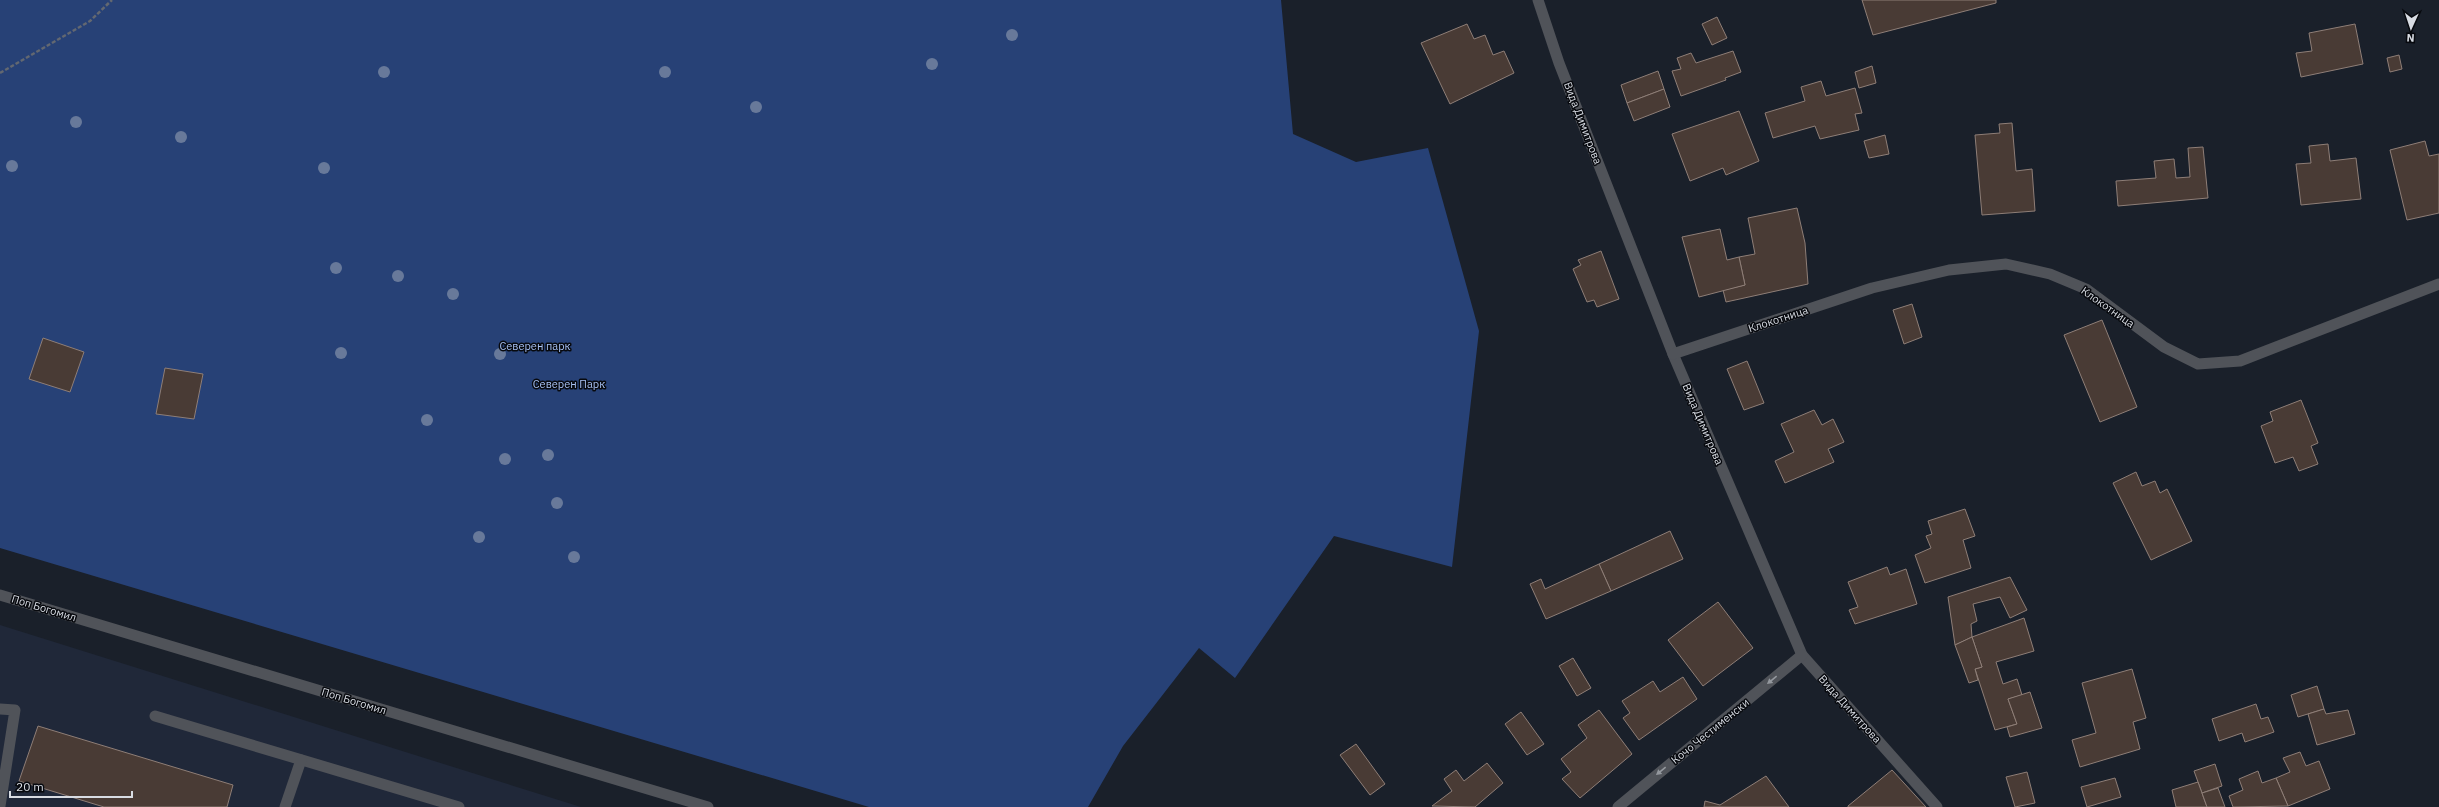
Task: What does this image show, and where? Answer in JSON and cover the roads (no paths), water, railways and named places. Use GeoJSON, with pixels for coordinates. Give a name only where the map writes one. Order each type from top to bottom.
{"type":"FeatureCollection","features":[{"type":"Feature","properties":{"kind":"street","name":"Вида Димитрова"},"geometry":{"type":"LineString","coordinates":[[1538,0],[1559,63],[1673,354],[1802,655],[1937,807]]}},
{"type":"Feature","properties":{"kind":"street","name":"Клокотница"},"geometry":{"type":"LineString","coordinates":[[1673,354],[1872,288],[1949,270],[2006,264],[2050,274],[2086,289],[2164,347],[2198,364],[2240,362],[2439,284]]}},
{"type":"Feature","properties":{"kind":"street","name":"Поп Богомил"},"geometry":{"type":"LineString","coordinates":[[0,595],[708,807]]}},
{"type":"Feature","properties":{"kind":"street","name":"Кочо Честименски"},"geometry":{"type":"LineString","coordinates":[[1618,807],[1802,655]]}},
{"type":"Feature","properties":{"kind":"street"},"geometry":{"type":"LineString","coordinates":[[0,709],[15,710],[0,806]]}},
{"type":"Feature","properties":{"kind":"street"},"geometry":{"type":"LineString","coordinates":[[154,716],[459,807]]}},
{"type":"Feature","properties":{"kind":"street"},"geometry":{"type":"LineString","coordinates":[[285,807],[301,760]]}},
{"type":"Feature","properties":{"kind":"park label","name":"Северен парк"},"geometry":{"type":"Point","coordinates":[535,346]}},
{"type":"Feature","properties":{"kind":"park label","name":"Северен Парк"},"geometry":{"type":"Point","coordinates":[569,384]}}]}
